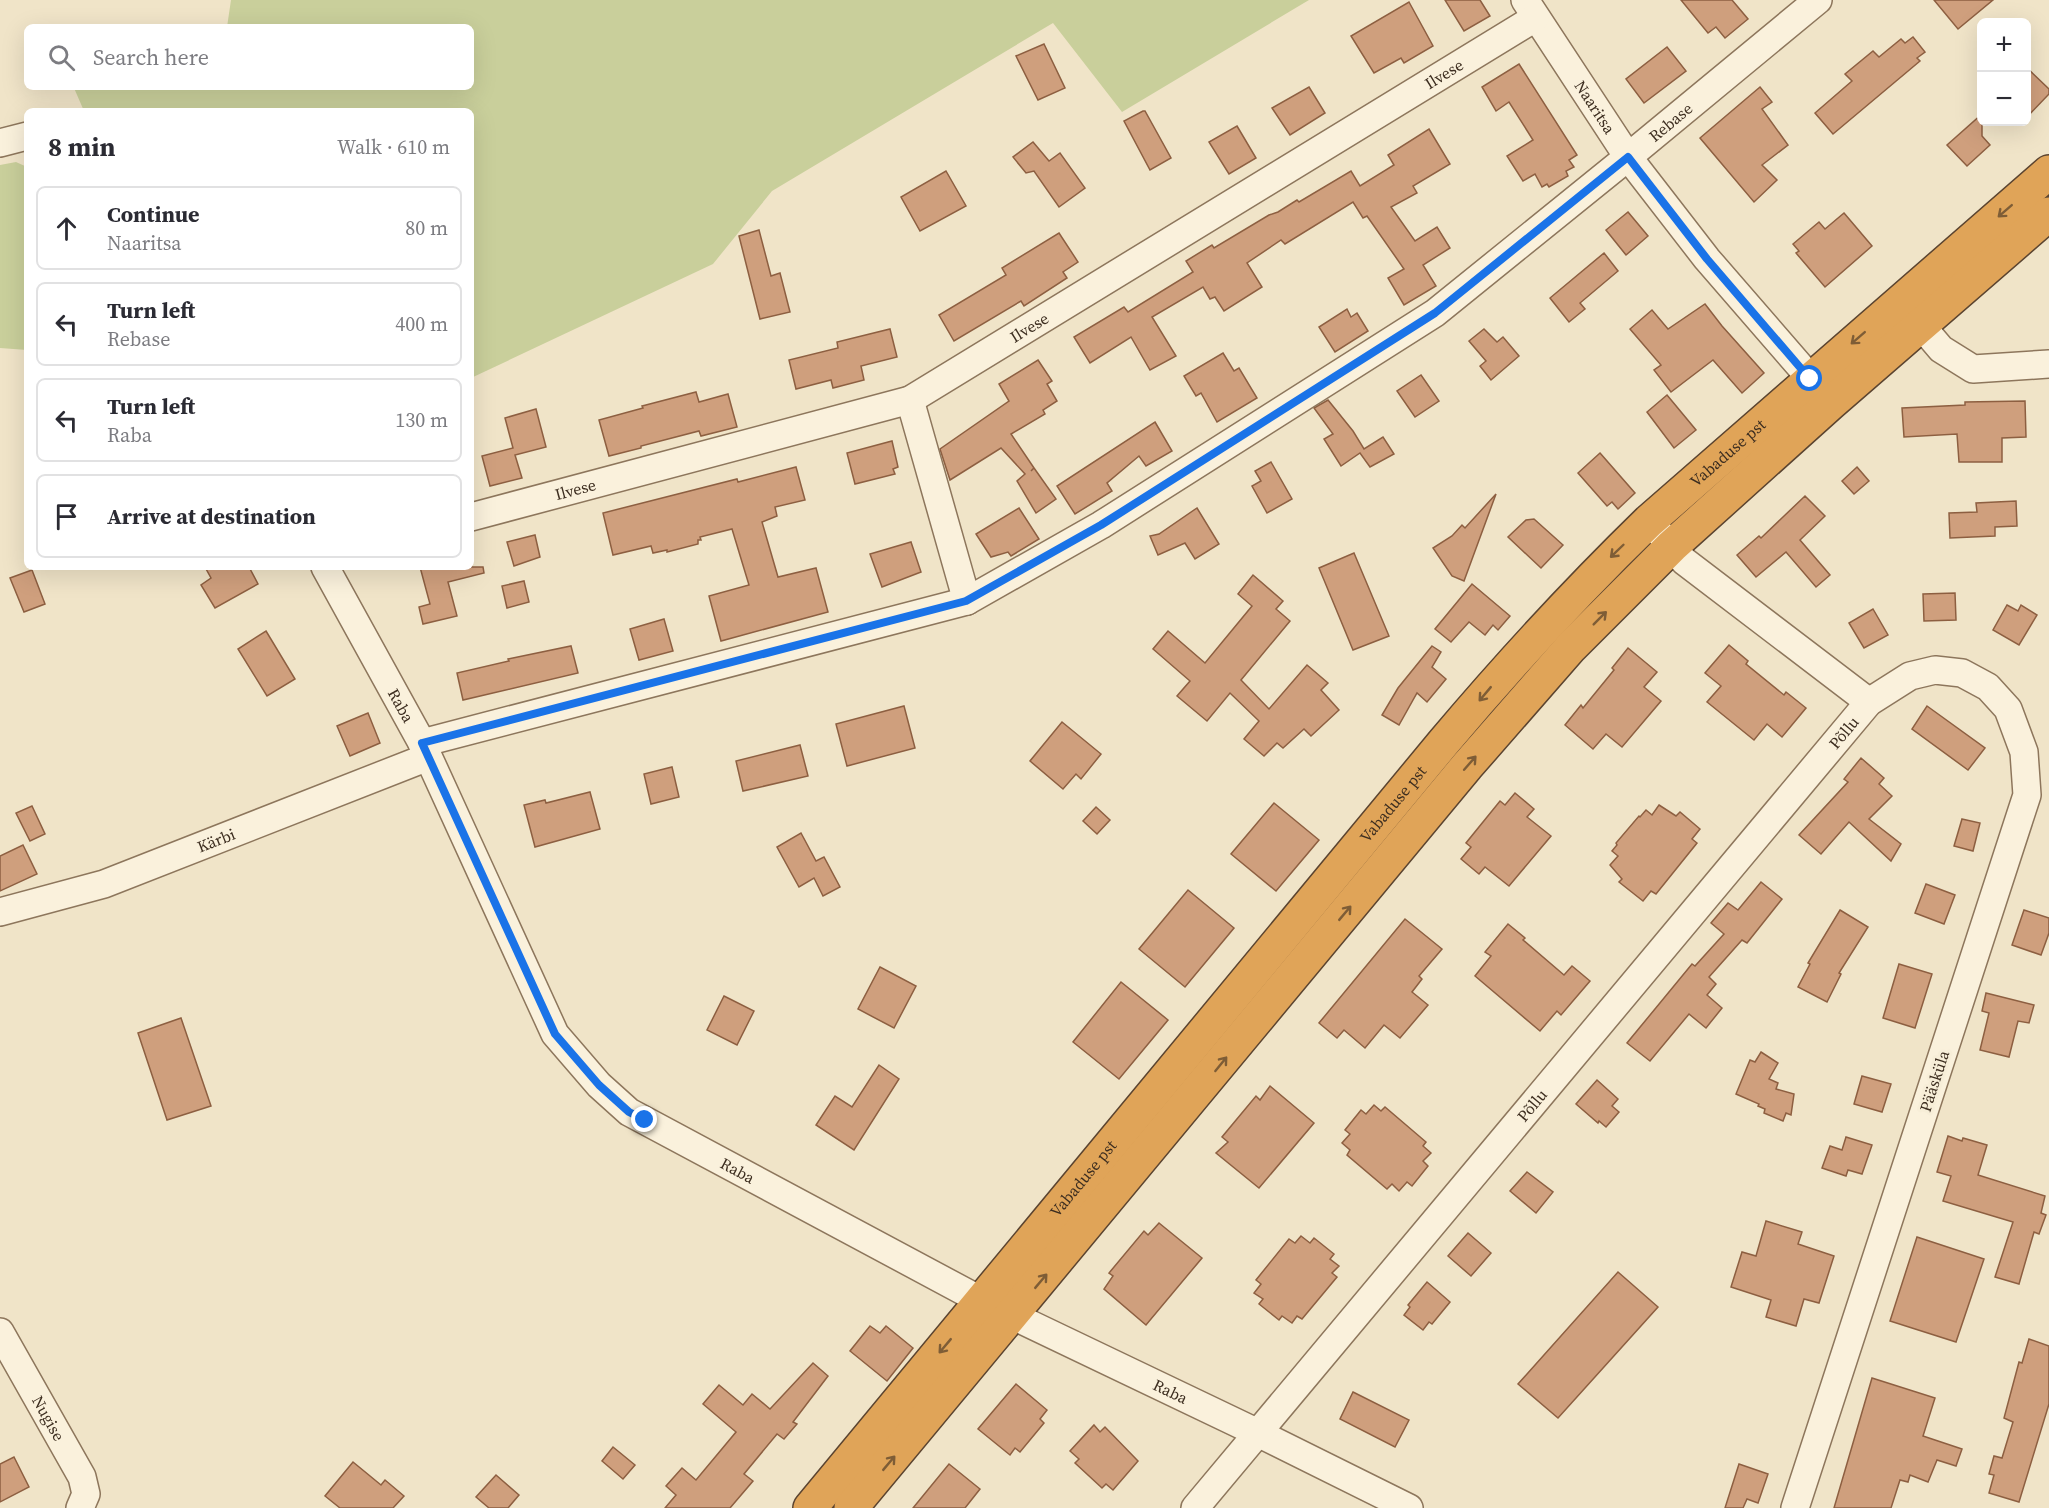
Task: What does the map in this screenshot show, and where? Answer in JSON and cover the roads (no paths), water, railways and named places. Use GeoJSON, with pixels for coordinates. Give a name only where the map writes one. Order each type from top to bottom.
{"type":"FeatureCollection","features":[{"type":"Feature","properties":{"kind":"highway","name":"Vabaduse pst"},"geometry":{"type":"LineString","coordinates":[[852,1508],[1467,766],[1571,647],[1821,391],[1901,301],[2049,172]]}},
{"type":"Feature","properties":{"kind":"highway","name":"Vabaduse pst"},"geometry":{"type":"LineString","coordinates":[[810,1508],[1492,685],[1592,576],[1649,520],[1821,391],[1922,326],[2049,214]]}},
{"type":"Feature","properties":{"kind":"street","name":"Rebase"},"geometry":{"type":"LineString","coordinates":[[425,750],[966,601],[1101,525],[1435,313],[1818,0]]}},
{"type":"Feature","properties":{"kind":"street","name":"Naaritsa"},"geometry":{"type":"LineString","coordinates":[[1530,9],[1628,157],[1707,259],[1821,391]]}},
{"type":"Feature","properties":{"kind":"street","name":"Ilvese"},"geometry":{"type":"LineString","coordinates":[[474,516],[910,400],[1530,9]]}},
{"type":"Feature","properties":{"kind":"street"},"geometry":{"type":"LineString","coordinates":[[0,143],[24,137]]}},
{"type":"Feature","properties":{"kind":"street"},"geometry":{"type":"LineString","coordinates":[[1901,301],[1941,349],[1973,369],[2049,364]]}},
{"type":"Feature","properties":{"kind":"street"},"geometry":{"type":"LineString","coordinates":[[910,400],[966,601]]}},
{"type":"Feature","properties":{"kind":"street","name":"Põllu"},"geometry":{"type":"LineString","coordinates":[[1649,520],[1684,561],[1869,702]]}},
{"type":"Feature","properties":{"kind":"street","name":"Raba"},"geometry":{"type":"LineString","coordinates":[[327,570],[425,750],[555,1034],[599,1085],[629,1112],[982,1301],[1013,1314],[1409,1508]]}},
{"type":"Feature","properties":{"kind":"street","name":"Põllu"},"geometry":{"type":"LineString","coordinates":[[1195,1508],[1869,702],[1910,676],[1935,670],[1962,673]]}},
{"type":"Feature","properties":{"kind":"street","name":"Pääsküla"},"geometry":{"type":"LineString","coordinates":[[1795,1508],[2038,799],[2008,709],[1988,687],[1962,673]]}},
{"type":"Feature","properties":{"kind":"street","name":"Kärbi"},"geometry":{"type":"LineString","coordinates":[[0,912],[104,885],[425,750]]}},
{"type":"Feature","properties":{"kind":"street","name":"Nugise"},"geometry":{"type":"LineString","coordinates":[[0,1332],[82,1477],[86,1494],[80,1508]]}}]}
